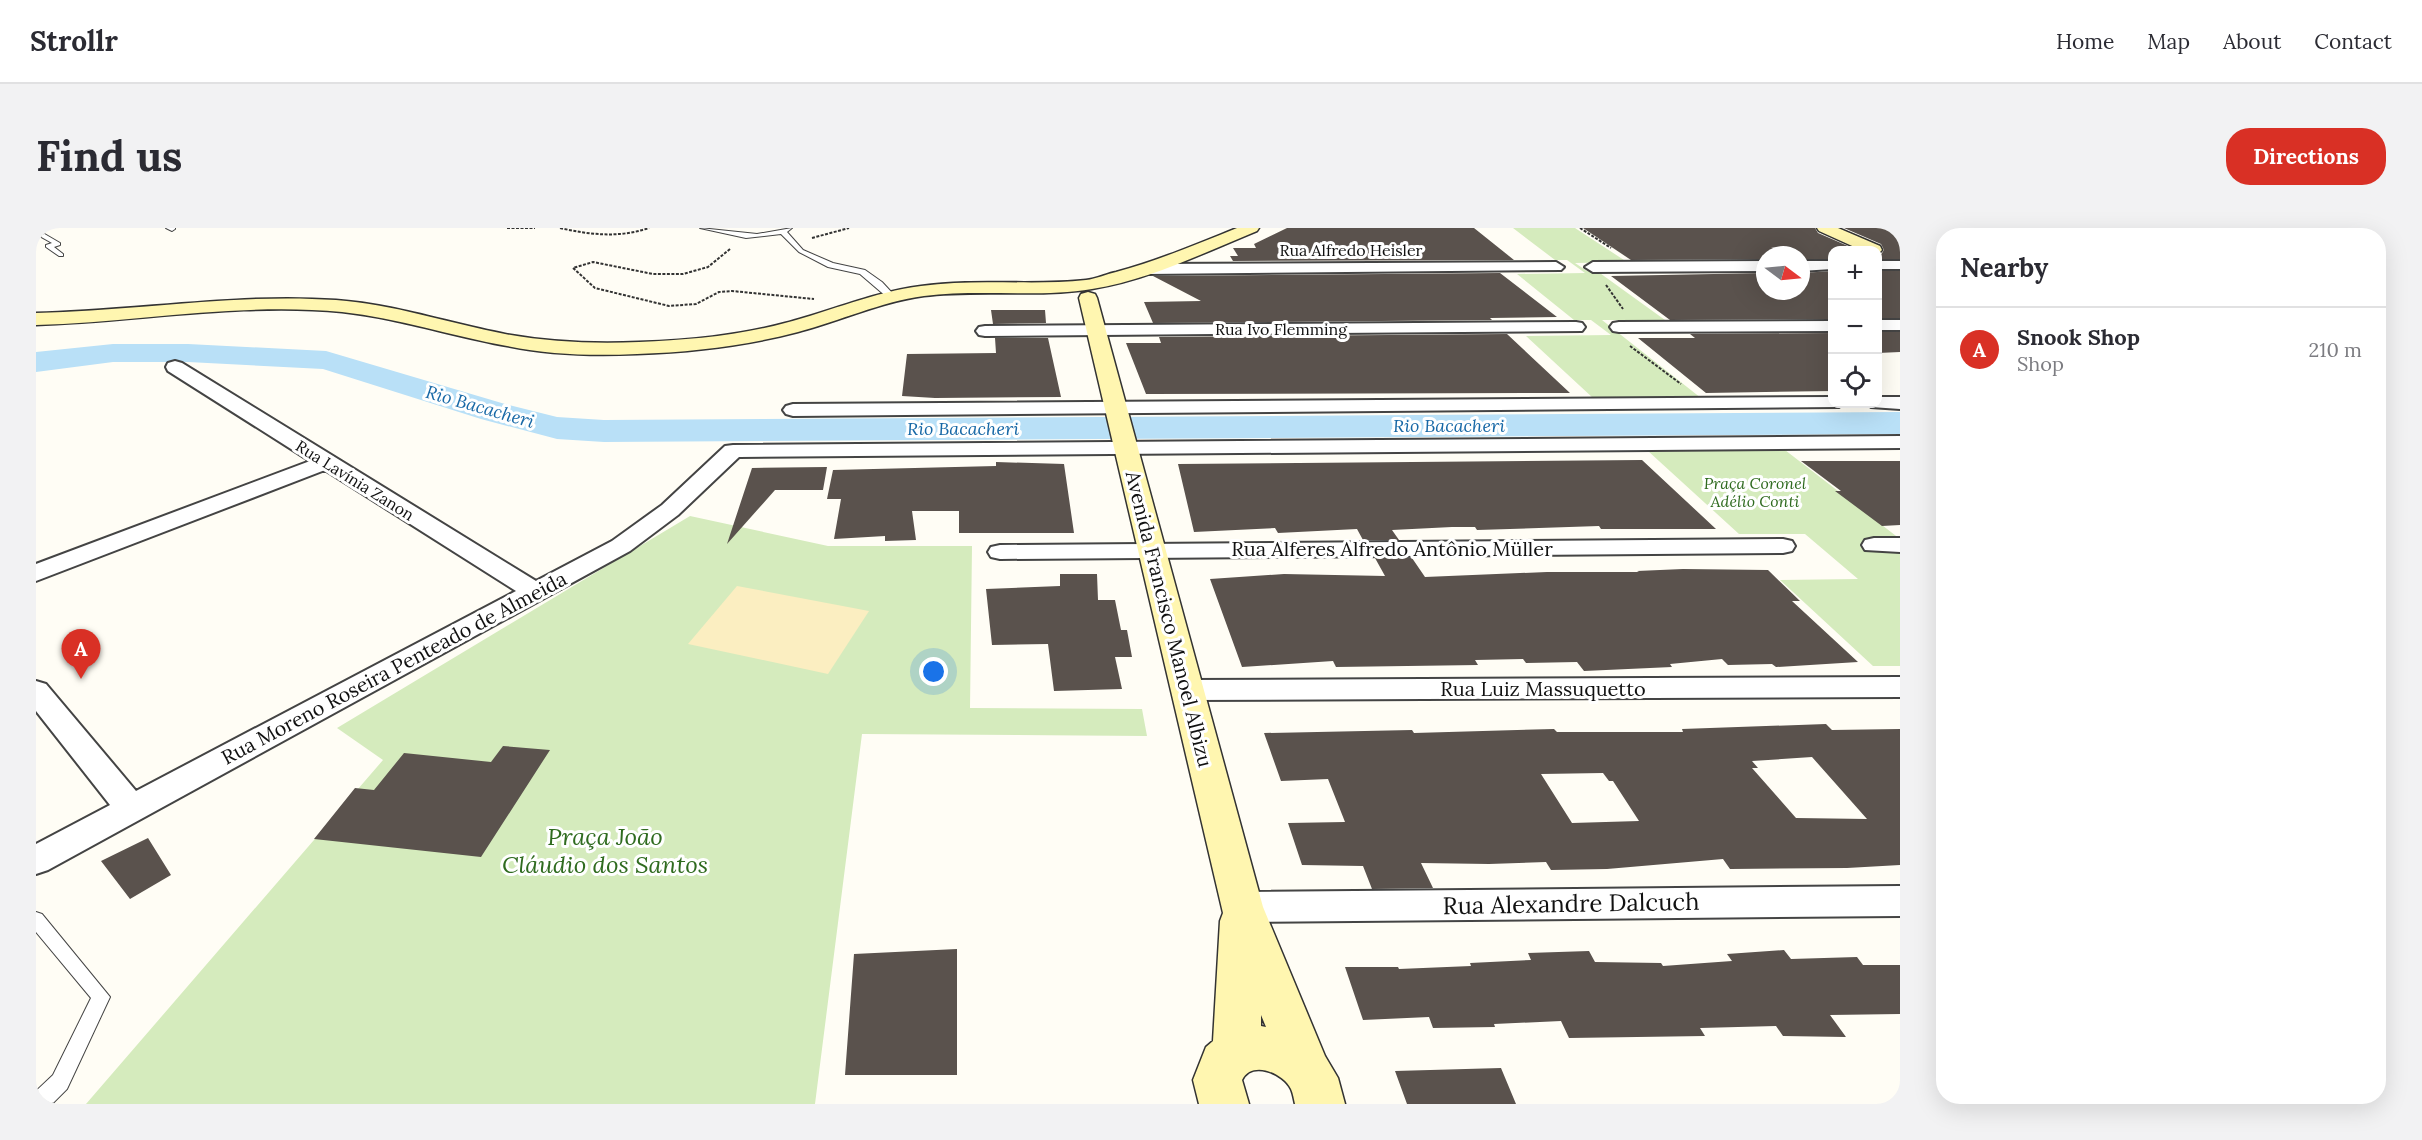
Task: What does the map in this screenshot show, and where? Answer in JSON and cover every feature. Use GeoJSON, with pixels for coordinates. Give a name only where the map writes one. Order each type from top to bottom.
{"type":"FeatureCollection","features":[{"type":"Feature","properties":{"kind":"street"},"geometry":{"type":"LineString","coordinates":[[1085,291],[1251,228]]}},
{"type":"Feature","properties":{"kind":"street"},"geometry":{"type":"LineString","coordinates":[[1825,228],[1865,246]]}},
{"type":"Feature","properties":{"kind":"street"},"geometry":{"type":"LineString","coordinates":[[1882,254],[1900,264]]}},
{"type":"Feature","properties":{"kind":"street"},"geometry":{"type":"LineString","coordinates":[[1882,265],[1900,264]]}},
{"type":"Feature","properties":{"kind":"street"},"geometry":{"type":"LineString","coordinates":[[1593,267],[1756,266]]}},
{"type":"Feature","properties":{"kind":"street"},"geometry":{"type":"LineString","coordinates":[[1810,266],[1828,266]]}},
{"type":"Feature","properties":{"kind":"street","name":"Rua Alfredo Heisler"},"geometry":{"type":"LineString","coordinates":[[1147,269],[1556,267]]}},
{"type":"Feature","properties":{"kind":"street"},"geometry":{"type":"LineString","coordinates":[[1096,330],[1111,297],[1147,269]]}},
{"type":"Feature","properties":{"kind":"street"},"geometry":{"type":"LineString","coordinates":[[36,319],[89,318],[247,304],[315,304],[386,313],[527,343],[578,348],[633,348],[697,344],[768,333],[891,297],[943,289],[1028,288],[1085,291],[1105,297],[1113,295],[1111,297]]}},
{"type":"Feature","properties":{"kind":"street","name":"Avenida Francisco Manoel Albizu"},"geometry":{"type":"LineString","coordinates":[[1085,291],[1242,907],[1318,1093]]}},
{"type":"Feature","properties":{"kind":"street"},"geometry":{"type":"LineString","coordinates":[[1882,325],[1900,325]]}},
{"type":"Feature","properties":{"kind":"street"},"geometry":{"type":"LineString","coordinates":[[1619,327],[1828,326]]}},
{"type":"Feature","properties":{"kind":"street","name":"Rua Ivo Flemming"},"geometry":{"type":"LineString","coordinates":[[985,331],[1576,327]]}},
{"type":"Feature","properties":{"kind":"street","name":"Rua Lavínia Zanon"},"geometry":{"type":"LineString","coordinates":[[175,367],[536,592]]}},
{"type":"Feature","properties":{"kind":"street"},"geometry":{"type":"LineString","coordinates":[[1121,429],[1707,404],[1828,403]]}},
{"type":"Feature","properties":{"kind":"street"},"geometry":{"type":"LineString","coordinates":[[1882,403],[1900,403]]}},
{"type":"Feature","properties":{"kind":"street"},"geometry":{"type":"LineString","coordinates":[[793,410],[1121,429],[1900,442]]}},
{"type":"Feature","properties":{"kind":"street","name":"Rua Moreno Roseira Penteado de Almeida"},"geometry":{"type":"LineString","coordinates":[[36,860],[621,546],[689,494],[733,450],[1121,429]]}},
{"type":"Feature","properties":{"kind":"street"},"geometry":{"type":"LineString","coordinates":[[36,573],[327,462]]}},
{"type":"Feature","properties":{"kind":"street"},"geometry":{"type":"LineString","coordinates":[[1874,545],[1900,545]]}},
{"type":"Feature","properties":{"kind":"street","name":"Rua Alferes Alfredo Antônio Müller"},"geometry":{"type":"LineString","coordinates":[[1000,552],[1784,546]]}},
{"type":"Feature","properties":{"kind":"street","name":"Rua Luiz Massuquetto"},"geometry":{"type":"LineString","coordinates":[[1187,690],[1900,687]]}},
{"type":"Feature","properties":{"kind":"street"},"geometry":{"type":"LineString","coordinates":[[36,691],[132,809]]}},
{"type":"Feature","properties":{"kind":"street","name":"Rua Alexandre Dalcuch"},"geometry":{"type":"LineString","coordinates":[[1242,907],[1900,901]]}},
{"type":"Feature","properties":{"kind":"street","name":"Avenida Francisco Manoel Albizu"},"geometry":{"type":"LineString","coordinates":[[1237,1051],[1242,907]]}},
{"type":"Feature","properties":{"kind":"street"},"geometry":{"type":"LineString","coordinates":[[1222,1103],[1218,1085],[1220,1072],[1226,1060],[1237,1051],[1250,1046],[1265,1046],[1281,1051],[1294,1059],[1318,1093]]}},
{"type":"Feature","properties":{"kind":"lane"},"geometry":{"type":"LineString","coordinates":[[703,228],[727,234],[761,236],[783,232],[790,228]]}},
{"type":"Feature","properties":{"kind":"lane"},"geometry":{"type":"LineString","coordinates":[[36,229],[58,244],[48,246],[62,255]]}},
{"type":"Feature","properties":{"kind":"lane"},"geometry":{"type":"LineString","coordinates":[[783,232],[801,251],[831,265],[862,272],[879,284],[891,297]]}},
{"type":"Feature","properties":{"kind":"lane"},"geometry":{"type":"LineString","coordinates":[[36,919],[101,997],[60,1082],[36,1104]]}},
{"type":"Feature","properties":{"kind":"path"},"geometry":{"type":"LineString","coordinates":[[507,228],[534,228]]}},
{"type":"Feature","properties":{"kind":"path"},"geometry":{"type":"LineString","coordinates":[[560,228],[607,236],[623,236],[649,228]]}},
{"type":"Feature","properties":{"kind":"path"},"geometry":{"type":"LineString","coordinates":[[801,251],[802,244],[810,239],[849,228]]}},
{"type":"Feature","properties":{"kind":"path"},"geometry":{"type":"LineString","coordinates":[[727,234],[738,246],[720,252],[715,261],[706,268],[693,273],[645,274],[590,261],[579,263],[573,268],[595,288],[669,306],[696,304],[718,292],[732,291],[785,298],[819,298]]}},
{"type":"Feature","properties":{"kind":"path"},"geometry":{"type":"LineString","coordinates":[[1593,267],[1626,313],[1619,327],[1626,343],[1707,404]]}},
{"type":"Feature","properties":{"kind":"green space"},"geometry":{"type":"Polygon","coordinates":[[[1513,228],[1575,228],[1627,262],[1575,263],[1587,271],[1597,271],[1665,320],[1602,320],[1701,398],[1593,398],[1526,336],[1611,335],[1591,320],[1574,320],[1517,274],[1585,273],[1567,260],[1555,260],[1513,228]]]}},
{"type":"Feature","properties":{"kind":"green space","name":"Praça Coronel Adélio Conti"},"geometry":{"type":"Polygon","coordinates":[[[1785,450],[1900,539],[1900,666],[1873,666],[1780,580],[1858,579],[1805,534],[1739,534],[1648,451],[1785,450]]]}},
{"type":"Feature","properties":{"kind":"green space","name":"Praça João Cláudio dos Santos"},"geometry":{"type":"Polygon","coordinates":[[[690,516],[828,546],[972,546],[970,708],[1142,709],[1147,736],[862,734],[815,1104],[86,1104],[383,760],[337,728],[690,516]]]}},
{"type":"Feature","properties":{"kind":"sand"},"geometry":{"type":"Polygon","coordinates":[[[737,586],[869,611],[828,674],[688,644],[737,586]]]}},
{"type":"Feature","properties":{"kind":"building"},"geometry":{"type":"Polygon","coordinates":[[[1287,228],[1474,228],[1514,260],[1233,261],[1230,256],[1238,256],[1233,248],[1256,248],[1254,244],[1287,228]]]}},
{"type":"Feature","properties":{"kind":"building"},"geometry":{"type":"Polygon","coordinates":[[[1583,228],[1815,228],[1818,233],[1848,246],[1828,246],[1828,259],[1810,259],[1810,246],[1756,246],[1756,259],[1631,260],[1583,228]]]}},
{"type":"Feature","properties":{"kind":"building"},"geometry":{"type":"Polygon","coordinates":[[[1844,228],[1900,228],[1900,259],[1882,259],[1884,250],[1881,244],[1844,228]]]}},
{"type":"Feature","properties":{"kind":"building"},"geometry":{"type":"Polygon","coordinates":[[[1828,271],[1828,319],[1670,320],[1611,276],[1756,273],[1756,300],[1810,300],[1810,272],[1828,271]]]}},
{"type":"Feature","properties":{"kind":"building"},"geometry":{"type":"Polygon","coordinates":[[[1882,271],[1900,271],[1900,318],[1882,318],[1882,271]]]}},
{"type":"Feature","properties":{"kind":"building"},"geometry":{"type":"Polygon","coordinates":[[[1500,273],[1557,317],[1490,318],[1492,320],[1153,323],[1144,302],[1201,301],[1153,276],[1500,273]]]}},
{"type":"Feature","properties":{"kind":"building"},"geometry":{"type":"Polygon","coordinates":[[[991,310],[1045,310],[1046,323],[993,324],[991,310]]]}},
{"type":"Feature","properties":{"kind":"building"},"geometry":{"type":"Polygon","coordinates":[[[1882,332],[1900,332],[1900,352],[1882,353],[1882,332]]]}},
{"type":"Feature","properties":{"kind":"building"},"geometry":{"type":"Polygon","coordinates":[[[1828,333],[1828,391],[1706,393],[1638,338],[1695,338],[1690,334],[1828,333]]]}},
{"type":"Feature","properties":{"kind":"building"},"geometry":{"type":"Polygon","coordinates":[[[1507,334],[1570,393],[1146,394],[1126,343],[1161,343],[1159,337],[1507,334]]]}},
{"type":"Feature","properties":{"kind":"building"},"geometry":{"type":"Polygon","coordinates":[[[995,338],[1048,338],[1061,397],[902,396],[907,354],[996,353],[995,338]]]}},
{"type":"Feature","properties":{"kind":"building"},"geometry":{"type":"Polygon","coordinates":[[[1642,460],[1716,529],[1601,529],[1599,526],[1477,530],[1475,527],[1452,527],[1392,530],[1399,540],[1363,540],[1357,529],[1278,533],[1275,528],[1194,532],[1178,464],[1642,460]]]}},
{"type":"Feature","properties":{"kind":"building"},"geometry":{"type":"Polygon","coordinates":[[[1801,461],[1900,461],[1900,525],[1882,526],[1835,491],[1841,491],[1801,461]]]}},
{"type":"Feature","properties":{"kind":"building"},"geometry":{"type":"Polygon","coordinates":[[[996,462],[1064,464],[1074,533],[959,533],[959,511],[912,511],[916,540],[885,541],[885,536],[834,539],[841,499],[827,499],[833,470],[996,466],[996,462]]]}},
{"type":"Feature","properties":{"kind":"building"},"geometry":{"type":"Polygon","coordinates":[[[827,467],[823,490],[775,490],[727,544],[752,468],[827,467]]]}},
{"type":"Feature","properties":{"kind":"building"},"geometry":{"type":"Polygon","coordinates":[[[1375,558],[1412,558],[1425,577],[1683,569],[1768,570],[1800,601],[1792,601],[1858,662],[1776,667],[1772,664],[1728,665],[1722,659],[1670,664],[1672,667],[1584,671],[1577,662],[1526,663],[1523,659],[1475,660],[1478,665],[1336,667],[1333,661],[1242,667],[1210,579],[1284,574],[1385,576],[1375,558]]]}},
{"type":"Feature","properties":{"kind":"building"},"geometry":{"type":"Polygon","coordinates":[[[1060,574],[1097,574],[1098,600],[1115,600],[1121,630],[1127,630],[1132,657],[1115,657],[1122,689],[1054,691],[1048,644],[992,645],[986,589],[1060,586],[1060,574]]]}},
{"type":"Feature","properties":{"kind":"building"},"geometry":{"type":"Polygon","coordinates":[[[1826,724],[1832,730],[1900,729],[1900,865],[1730,869],[1723,859],[1607,869],[1551,870],[1546,862],[1421,863],[1433,888],[1372,889],[1363,866],[1302,865],[1288,823],[1345,822],[1328,779],[1281,781],[1264,733],[1412,730],[1414,733],[1554,729],[1557,732],[1683,732],[1682,729],[1826,724]],[[1812,757],[1752,761],[1758,768],[1752,768],[1796,818],[1867,819],[1812,757]],[[1603,773],[1541,774],[1572,823],[1639,821],[1613,781],[1609,781],[1603,773]]]}},
{"type":"Feature","properties":{"kind":"building"},"geometry":{"type":"Polygon","coordinates":[[[503,746],[550,750],[481,857],[314,839],[355,788],[374,790],[404,753],[491,762],[503,746]]]}},
{"type":"Feature","properties":{"kind":"building"},"geometry":{"type":"Polygon","coordinates":[[[148,838],[171,875],[130,899],[101,861],[148,838]]]}},
{"type":"Feature","properties":{"kind":"building"},"geometry":{"type":"Polygon","coordinates":[[[957,949],[957,1075],[845,1075],[854,954],[957,949]]]}},
{"type":"Feature","properties":{"kind":"building"},"geometry":{"type":"Polygon","coordinates":[[[1784,950],[1791,959],[1857,957],[1863,965],[1900,965],[1900,1014],[1830,1015],[1846,1037],[1783,1036],[1776,1026],[1700,1028],[1705,1036],[1569,1038],[1561,1021],[1494,1024],[1495,1027],[1433,1028],[1429,1017],[1363,1020],[1345,967],[1398,967],[1399,969],[1471,966],[1470,963],[1531,960],[1528,953],[1589,951],[1595,962],[1661,963],[1663,966],[1732,961],[1727,954],[1784,950]]]}},
{"type":"Feature","properties":{"kind":"building"},"geometry":{"type":"Polygon","coordinates":[[[1501,1068],[1516,1104],[1407,1104],[1395,1071],[1501,1068]]]}},
{"type":"Feature","properties":{"kind":"waterway","name":"Rio Bacacheri"},"geometry":{"type":"LineString","coordinates":[[36,362],[113,353],[188,353],[326,360],[493,412],[557,428],[604,431],[1900,423]]}},
{"type":"Feature","properties":{"kind":"place","name":"Snook Shop"},"geometry":{"type":"Point","coordinates":[81,679]}}]}
